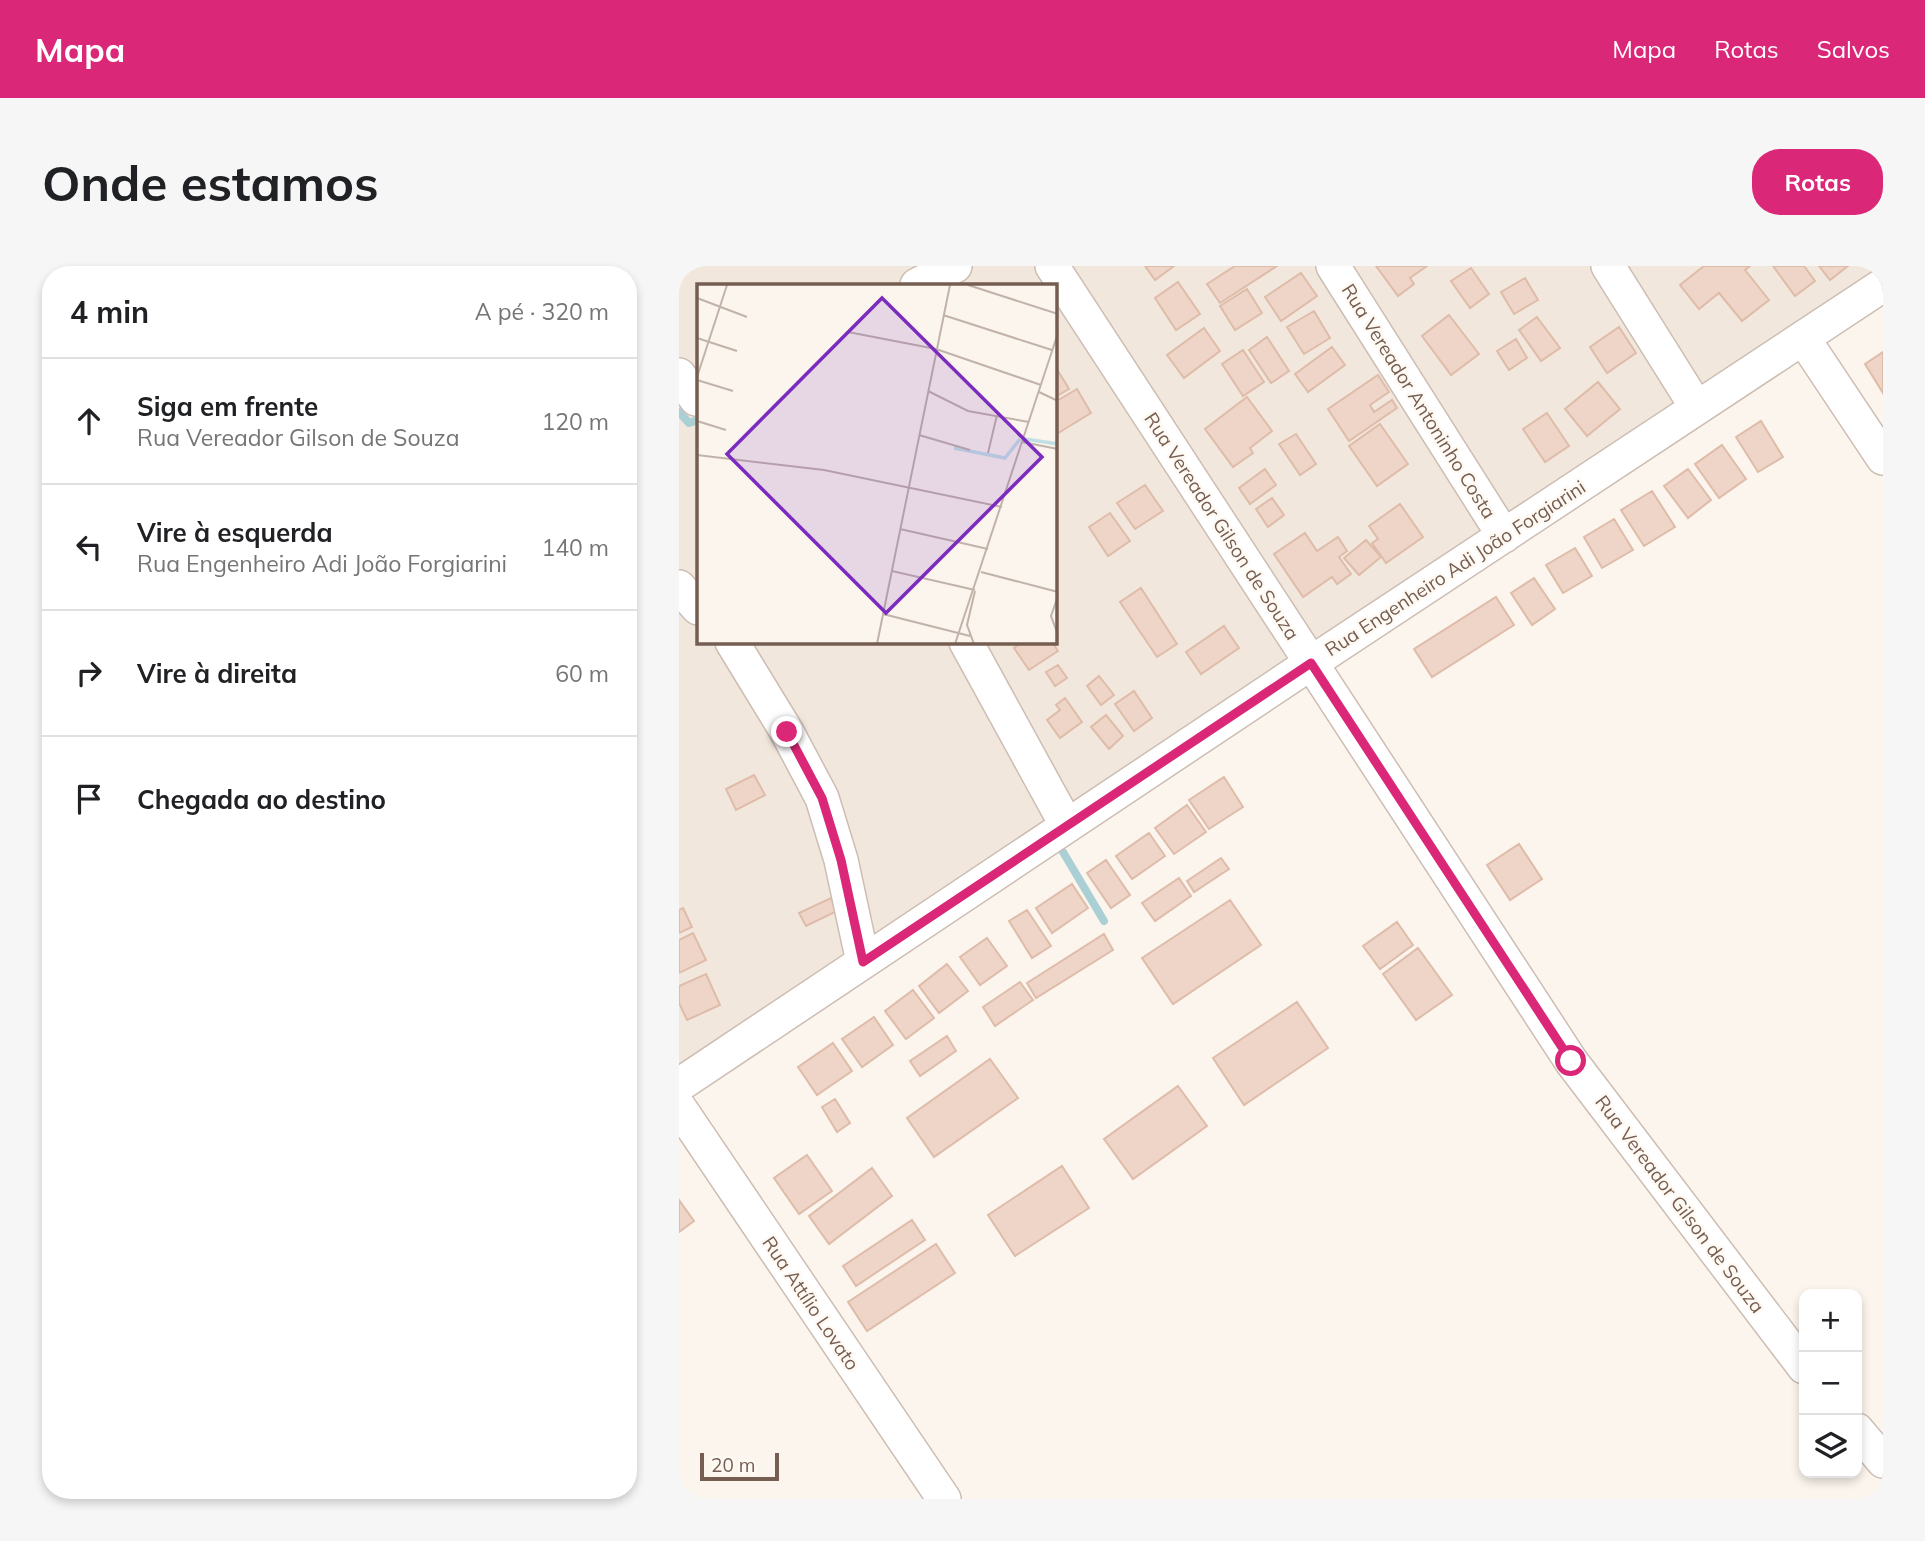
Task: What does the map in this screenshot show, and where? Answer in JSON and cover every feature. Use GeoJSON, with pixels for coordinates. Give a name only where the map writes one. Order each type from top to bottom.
{"type":"FeatureCollection","features":[{"type":"Feature","properties":{"kind":"street"},"geometry":{"type":"LineString","coordinates":[[919,284],[955,266]]}},
{"type":"Feature","properties":{"kind":"street","name":"Rua Vereador Gilson de Souza"},"geometry":{"type":"LineString","coordinates":[[1052,266],[1571,1061],[1799,1360]]}},
{"type":"Feature","properties":{"kind":"street","name":"Rua Vereador Antoninho Costa"},"geometry":{"type":"LineString","coordinates":[[1333,266],[1504,536]]}},
{"type":"Feature","properties":{"kind":"street"},"geometry":{"type":"LineString","coordinates":[[1608,266],[1697,408]]}},
{"type":"Feature","properties":{"kind":"street","name":"Rua Engenheiro Adi João Forgiarini"},"geometry":{"type":"LineString","coordinates":[[679,1085],[1883,285]]}},
{"type":"Feature","properties":{"kind":"street"},"geometry":{"type":"LineString","coordinates":[[1803,338],[1883,458]]}},
{"type":"Feature","properties":{"kind":"street"},"geometry":{"type":"LineString","coordinates":[[733,644],[787,732],[822,798],[841,860],[863,962]]}},
{"type":"Feature","properties":{"kind":"street"},"geometry":{"type":"LineString","coordinates":[[967,644],[1067,826]]}},
{"type":"Feature","properties":{"kind":"street","name":"Rua Attílio Lovato"},"geometry":{"type":"LineString","coordinates":[[679,1107],[944,1499]]}},
{"type":"Feature","properties":{"kind":"street"},"geometry":{"type":"LineString","coordinates":[[1862,1436],[1883,1461]]}},
{"type":"Feature","properties":{"kind":"shaded area"},"geometry":{"type":"Polygon","coordinates":[[[679,266],[1883,266],[1883,285],[679,1085],[679,266]]]}},
{"type":"Feature","properties":{"kind":"building"},"geometry":{"type":"Polygon","coordinates":[[[1145,266],[1174,266],[1155,280],[1145,266]]]}},
{"type":"Feature","properties":{"kind":"building"},"geometry":{"type":"Polygon","coordinates":[[[1235,266],[1277,266],[1220,303],[1207,284],[1235,266]]]}},
{"type":"Feature","properties":{"kind":"building"},"geometry":{"type":"Polygon","coordinates":[[[1376,266],[1427,266],[1410,278],[1414,284],[1398,296],[1376,266]]]}},
{"type":"Feature","properties":{"kind":"building"},"geometry":{"type":"Polygon","coordinates":[[[1704,266],[1750,266],[1745,270],[1769,300],[1742,321],[1719,293],[1699,309],[1680,285],[1704,266]]]}},
{"type":"Feature","properties":{"kind":"building"},"geometry":{"type":"Polygon","coordinates":[[[1773,266],[1804,266],[1815,281],[1795,296],[1773,266]]]}},
{"type":"Feature","properties":{"kind":"building"},"geometry":{"type":"Polygon","coordinates":[[[1819,266],[1848,266],[1830,280],[1819,266]]]}},
{"type":"Feature","properties":{"kind":"building"},"geometry":{"type":"Polygon","coordinates":[[[1471,268],[1489,294],[1470,308],[1451,281],[1471,268]]]}},
{"type":"Feature","properties":{"kind":"building"},"geometry":{"type":"Polygon","coordinates":[[[1301,273],[1317,296],[1281,321],[1265,297],[1301,273]]]}},
{"type":"Feature","properties":{"kind":"building"},"geometry":{"type":"Polygon","coordinates":[[[1525,278],[1538,300],[1514,314],[1501,292],[1525,278]]]}},
{"type":"Feature","properties":{"kind":"building"},"geometry":{"type":"Polygon","coordinates":[[[1178,282],[1200,314],[1176,330],[1155,298],[1178,282]]]}},
{"type":"Feature","properties":{"kind":"building"},"geometry":{"type":"Polygon","coordinates":[[[1247,289],[1262,313],[1235,330],[1220,306],[1247,289]]]}},
{"type":"Feature","properties":{"kind":"building"},"geometry":{"type":"Polygon","coordinates":[[[1314,311],[1330,338],[1304,354],[1287,327],[1314,311]]]}},
{"type":"Feature","properties":{"kind":"building"},"geometry":{"type":"Polygon","coordinates":[[[1449,315],[1479,354],[1451,375],[1422,336],[1449,315]]]}},
{"type":"Feature","properties":{"kind":"building"},"geometry":{"type":"Polygon","coordinates":[[[1537,317],[1560,348],[1541,361],[1519,330],[1537,317]]]}},
{"type":"Feature","properties":{"kind":"building"},"geometry":{"type":"Polygon","coordinates":[[[1619,327],[1636,353],[1607,373],[1590,347],[1619,327]]]}},
{"type":"Feature","properties":{"kind":"building"},"geometry":{"type":"Polygon","coordinates":[[[1204,328],[1220,351],[1184,378],[1167,355],[1204,328]]]}},
{"type":"Feature","properties":{"kind":"building"},"geometry":{"type":"Polygon","coordinates":[[[1267,337],[1289,371],[1271,383],[1249,350],[1267,337]]]}},
{"type":"Feature","properties":{"kind":"building"},"geometry":{"type":"Polygon","coordinates":[[[1516,339],[1527,358],[1509,370],[1497,351],[1516,339]]]}},
{"type":"Feature","properties":{"kind":"building"},"geometry":{"type":"Polygon","coordinates":[[[1332,347],[1345,365],[1308,392],[1295,374],[1332,347]]]}},
{"type":"Feature","properties":{"kind":"building"},"geometry":{"type":"Polygon","coordinates":[[[1243,350],[1264,382],[1243,396],[1222,364],[1243,350]]]}},
{"type":"Feature","properties":{"kind":"building"},"geometry":{"type":"Polygon","coordinates":[[[1883,352],[1883,393],[1865,364],[1883,352]]]}},
{"type":"Feature","properties":{"kind":"building"},"geometry":{"type":"Polygon","coordinates":[[[1057,369],[1069,389],[1057,396],[1057,369]]]}},
{"type":"Feature","properties":{"kind":"building"},"geometry":{"type":"Polygon","coordinates":[[[1378,375],[1389,392],[1370,405],[1374,412],[1392,400],[1397,408],[1349,441],[1328,409],[1378,375]]]}},
{"type":"Feature","properties":{"kind":"building"},"geometry":{"type":"Polygon","coordinates":[[[1598,382],[1620,409],[1587,436],[1565,409],[1598,382]]]}},
{"type":"Feature","properties":{"kind":"building"},"geometry":{"type":"Polygon","coordinates":[[[1077,389],[1091,413],[1057,434],[1057,401],[1077,389]]]}},
{"type":"Feature","properties":{"kind":"building"},"geometry":{"type":"Polygon","coordinates":[[[1247,397],[1272,431],[1250,448],[1253,453],[1233,467],[1205,429],[1247,397]]]}},
{"type":"Feature","properties":{"kind":"building"},"geometry":{"type":"Polygon","coordinates":[[[1547,413],[1569,446],[1545,462],[1523,429],[1547,413]]]}},
{"type":"Feature","properties":{"kind":"building"},"geometry":{"type":"Polygon","coordinates":[[[1761,421],[1783,457],[1758,472],[1736,437],[1761,421]]]}},
{"type":"Feature","properties":{"kind":"building"},"geometry":{"type":"Polygon","coordinates":[[[1380,424],[1408,464],[1377,486],[1349,446],[1380,424]]]}},
{"type":"Feature","properties":{"kind":"building"},"geometry":{"type":"Polygon","coordinates":[[[1296,434],[1316,464],[1300,475],[1279,444],[1296,434]]]}},
{"type":"Feature","properties":{"kind":"building"},"geometry":{"type":"Polygon","coordinates":[[[1722,445],[1746,479],[1719,498],[1695,464],[1722,445]]]}},
{"type":"Feature","properties":{"kind":"building"},"geometry":{"type":"Polygon","coordinates":[[[1265,469],[1276,485],[1250,504],[1239,488],[1265,469]]]}},
{"type":"Feature","properties":{"kind":"building"},"geometry":{"type":"Polygon","coordinates":[[[1688,469],[1711,500],[1688,518],[1664,486],[1688,469]]]}},
{"type":"Feature","properties":{"kind":"building"},"geometry":{"type":"Polygon","coordinates":[[[1145,485],[1163,511],[1135,529],[1117,503],[1145,485]]]}},
{"type":"Feature","properties":{"kind":"building"},"geometry":{"type":"Polygon","coordinates":[[[1652,491],[1675,527],[1644,546],[1621,510],[1652,491]]]}},
{"type":"Feature","properties":{"kind":"building"},"geometry":{"type":"Polygon","coordinates":[[[1272,498],[1284,515],[1268,527],[1256,509],[1272,498]]]}},
{"type":"Feature","properties":{"kind":"building"},"geometry":{"type":"Polygon","coordinates":[[[1400,504],[1423,537],[1386,563],[1372,543],[1378,539],[1369,526],[1400,504]]]}},
{"type":"Feature","properties":{"kind":"building"},"geometry":{"type":"Polygon","coordinates":[[[1110,513],[1130,541],[1108,556],[1089,527],[1110,513]]]}},
{"type":"Feature","properties":{"kind":"building"},"geometry":{"type":"Polygon","coordinates":[[[1614,519],[1633,550],[1602,568],[1584,537],[1614,519]]]}},
{"type":"Feature","properties":{"kind":"building"},"geometry":{"type":"Polygon","coordinates":[[[1305,533],[1317,551],[1338,537],[1347,551],[1339,557],[1351,574],[1337,584],[1332,577],[1303,597],[1274,554],[1305,533]]]}},
{"type":"Feature","properties":{"kind":"building"},"geometry":{"type":"Polygon","coordinates":[[[1366,540],[1381,557],[1359,575],[1344,558],[1366,540]]]}},
{"type":"Feature","properties":{"kind":"building"},"geometry":{"type":"Polygon","coordinates":[[[1575,548],[1592,576],[1563,593],[1546,565],[1575,548]]]}},
{"type":"Feature","properties":{"kind":"building"},"geometry":{"type":"Polygon","coordinates":[[[1534,578],[1555,609],[1532,625],[1511,593],[1534,578]]]}},
{"type":"Feature","properties":{"kind":"building"},"geometry":{"type":"Polygon","coordinates":[[[1141,588],[1177,644],[1157,657],[1120,602],[1141,588]]]}},
{"type":"Feature","properties":{"kind":"building"},"geometry":{"type":"Polygon","coordinates":[[[1496,597],[1514,625],[1432,677],[1414,649],[1496,597]]]}},
{"type":"Feature","properties":{"kind":"building"},"geometry":{"type":"Polygon","coordinates":[[[1224,626],[1239,648],[1201,674],[1186,652],[1224,626]]]}},
{"type":"Feature","properties":{"kind":"building"},"geometry":{"type":"Polygon","coordinates":[[[1019,644],[1053,644],[1058,651],[1029,670],[1014,648],[1019,644]]]}},
{"type":"Feature","properties":{"kind":"building"},"geometry":{"type":"Polygon","coordinates":[[[1058,665],[1067,678],[1055,686],[1046,672],[1058,665]]]}},
{"type":"Feature","properties":{"kind":"building"},"geometry":{"type":"Polygon","coordinates":[[[1099,676],[1114,695],[1101,705],[1087,686],[1099,676]]]}},
{"type":"Feature","properties":{"kind":"building"},"geometry":{"type":"Polygon","coordinates":[[[1134,691],[1152,718],[1134,731],[1115,704],[1134,691]]]}},
{"type":"Feature","properties":{"kind":"building"},"geometry":{"type":"Polygon","coordinates":[[[1065,698],[1082,722],[1060,738],[1047,720],[1060,710],[1056,705],[1065,698]]]}},
{"type":"Feature","properties":{"kind":"building"},"geometry":{"type":"Polygon","coordinates":[[[1106,715],[1123,736],[1109,749],[1091,727],[1106,715]]]}},
{"type":"Feature","properties":{"kind":"building"},"geometry":{"type":"Polygon","coordinates":[[[754,775],[765,795],[736,810],[726,789],[754,775]]]}},
{"type":"Feature","properties":{"kind":"building"},"geometry":{"type":"Polygon","coordinates":[[[1224,777],[1243,807],[1209,829],[1189,800],[1224,777]]]}},
{"type":"Feature","properties":{"kind":"building"},"geometry":{"type":"Polygon","coordinates":[[[1187,805],[1206,832],[1174,854],[1155,828],[1187,805]]]}},
{"type":"Feature","properties":{"kind":"building"},"geometry":{"type":"Polygon","coordinates":[[[1149,833],[1165,856],[1132,879],[1116,856],[1149,833]]]}},
{"type":"Feature","properties":{"kind":"building"},"geometry":{"type":"Polygon","coordinates":[[[1519,844],[1542,879],[1510,900],[1487,865],[1519,844]]]}},
{"type":"Feature","properties":{"kind":"building"},"geometry":{"type":"Polygon","coordinates":[[[1221,858],[1229,869],[1194,892],[1187,881],[1221,858]]]}},
{"type":"Feature","properties":{"kind":"building"},"geometry":{"type":"Polygon","coordinates":[[[1106,860],[1130,895],[1111,908],[1087,873],[1106,860]]]}},
{"type":"Feature","properties":{"kind":"building"},"geometry":{"type":"Polygon","coordinates":[[[1179,878],[1191,896],[1155,921],[1142,903],[1179,878]]]}},
{"type":"Feature","properties":{"kind":"building"},"geometry":{"type":"Polygon","coordinates":[[[1072,884],[1088,908],[1052,933],[1036,908],[1072,884]]]}},
{"type":"Feature","properties":{"kind":"building"},"geometry":{"type":"Polygon","coordinates":[[[831,898],[837,911],[806,926],[799,913],[831,898]]]}},
{"type":"Feature","properties":{"kind":"building"},"geometry":{"type":"Polygon","coordinates":[[[1230,900],[1261,945],[1173,1004],[1142,958],[1230,900]]]}},
{"type":"Feature","properties":{"kind":"building"},"geometry":{"type":"Polygon","coordinates":[[[683,908],[692,927],[679,933],[679,910],[683,908]]]}},
{"type":"Feature","properties":{"kind":"building"},"geometry":{"type":"Polygon","coordinates":[[[1027,910],[1051,946],[1032,958],[1009,921],[1027,910]]]}},
{"type":"Feature","properties":{"kind":"building"},"geometry":{"type":"Polygon","coordinates":[[[1397,922],[1413,945],[1380,969],[1363,946],[1397,922]]]}},
{"type":"Feature","properties":{"kind":"building"},"geometry":{"type":"Polygon","coordinates":[[[693,933],[706,960],[679,973],[679,940],[693,933]]]}},
{"type":"Feature","properties":{"kind":"building"},"geometry":{"type":"Polygon","coordinates":[[[1104,934],[1113,950],[1036,998],[1027,983],[1104,934]]]}},
{"type":"Feature","properties":{"kind":"building"},"geometry":{"type":"Polygon","coordinates":[[[987,938],[1007,966],[980,985],[960,957],[987,938]]]}},
{"type":"Feature","properties":{"kind":"building"},"geometry":{"type":"Polygon","coordinates":[[[1418,948],[1452,995],[1416,1020],[1383,974],[1418,948]]]}},
{"type":"Feature","properties":{"kind":"building"},"geometry":{"type":"Polygon","coordinates":[[[947,964],[968,991],[939,1013],[919,986],[947,964]]]}},
{"type":"Feature","properties":{"kind":"building"},"geometry":{"type":"Polygon","coordinates":[[[706,974],[720,1005],[687,1020],[679,1003],[679,986],[706,974]]]}},
{"type":"Feature","properties":{"kind":"building"},"geometry":{"type":"Polygon","coordinates":[[[1020,982],[1033,1000],[995,1026],[983,1007],[1020,982]]]}},
{"type":"Feature","properties":{"kind":"building"},"geometry":{"type":"Polygon","coordinates":[[[913,990],[934,1018],[906,1039],[885,1011],[913,990]]]}},
{"type":"Feature","properties":{"kind":"building"},"geometry":{"type":"Polygon","coordinates":[[[1297,1002],[1328,1048],[1244,1105],[1213,1058],[1297,1002]]]}},
{"type":"Feature","properties":{"kind":"building"},"geometry":{"type":"Polygon","coordinates":[[[874,1017],[893,1045],[862,1067],[842,1039],[874,1017]]]}},
{"type":"Feature","properties":{"kind":"building"},"geometry":{"type":"Polygon","coordinates":[[[947,1036],[956,1051],[920,1076],[910,1061],[947,1036]]]}},
{"type":"Feature","properties":{"kind":"building"},"geometry":{"type":"Polygon","coordinates":[[[833,1043],[852,1071],[817,1095],[798,1067],[833,1043]]]}},
{"type":"Feature","properties":{"kind":"building"},"geometry":{"type":"Polygon","coordinates":[[[990,1059],[1018,1098],[934,1157],[907,1118],[990,1059]]]}},
{"type":"Feature","properties":{"kind":"building"},"geometry":{"type":"Polygon","coordinates":[[[1178,1086],[1207,1126],[1133,1179],[1104,1139],[1178,1086]]]}},
{"type":"Feature","properties":{"kind":"building"},"geometry":{"type":"Polygon","coordinates":[[[835,1099],[850,1123],[837,1132],[822,1107],[835,1099]]]}},
{"type":"Feature","properties":{"kind":"building"},"geometry":{"type":"Polygon","coordinates":[[[807,1155],[832,1191],[799,1214],[774,1178],[807,1155]]]}},
{"type":"Feature","properties":{"kind":"building"},"geometry":{"type":"Polygon","coordinates":[[[1062,1166],[1089,1208],[1015,1256],[988,1215],[1062,1166]]]}},
{"type":"Feature","properties":{"kind":"building"},"geometry":{"type":"Polygon","coordinates":[[[872,1168],[892,1196],[829,1244],[809,1216],[872,1168]]]}},
{"type":"Feature","properties":{"kind":"building"},"geometry":{"type":"Polygon","coordinates":[[[679,1200],[694,1221],[679,1232],[679,1200]]]}},
{"type":"Feature","properties":{"kind":"building"},"geometry":{"type":"Polygon","coordinates":[[[912,1220],[925,1240],[856,1286],[843,1266],[912,1220]]]}},
{"type":"Feature","properties":{"kind":"building"},"geometry":{"type":"Polygon","coordinates":[[[936,1244],[955,1273],[867,1331],[848,1302],[936,1244]]]}},
{"type":"Feature","properties":{"kind":"waterway"},"geometry":{"type":"LineString","coordinates":[[679,412],[689,423],[697,420]]}},
{"type":"Feature","properties":{"kind":"waterway"},"geometry":{"type":"LineString","coordinates":[[1063,852],[1104,921]]}},
{"type":"Feature","properties":{"kind":"route"},"geometry":{"type":"LineString","coordinates":[[787,732],[822,798],[841,860],[863,962],[1311,663],[1571,1061]]}}]}
